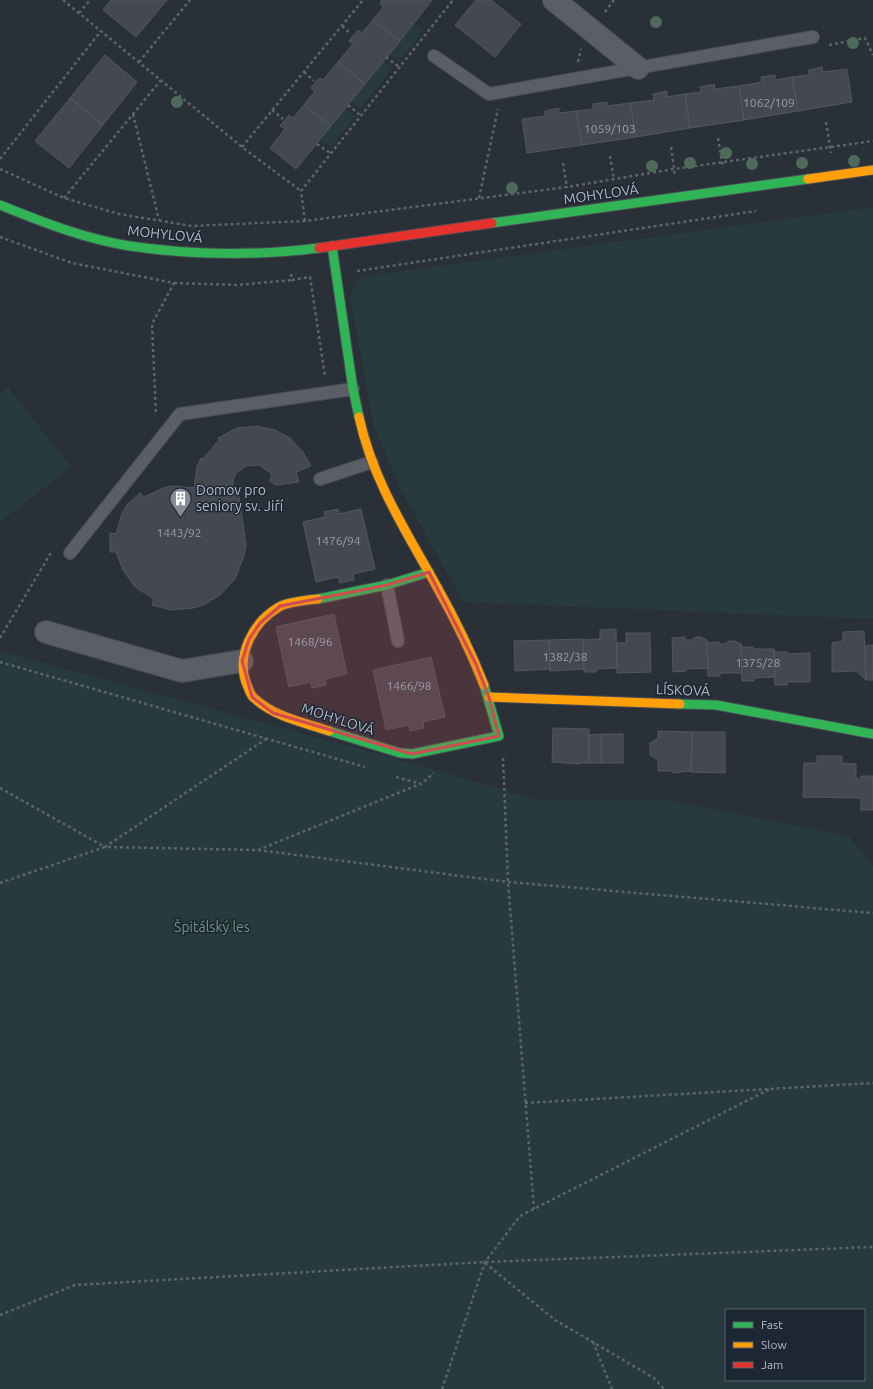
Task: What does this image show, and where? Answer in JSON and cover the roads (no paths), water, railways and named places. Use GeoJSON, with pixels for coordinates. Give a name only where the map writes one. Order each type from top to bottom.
{"type":"FeatureCollection","features":[{"type":"Feature","properties":{"kind":"street"},"geometry":{"type":"LineString","coordinates":[[554,0],[638,68]]}},
{"type":"Feature","properties":{"kind":"street","name":"MOHYLOVÁ"},"geometry":{"type":"LineString","coordinates":[[0,205],[41,222],[75,233],[137,246],[195,252],[287,252],[873,170]]}},
{"type":"Feature","properties":{"kind":"street"},"geometry":{"type":"LineString","coordinates":[[332,246],[353,389],[364,440],[386,497],[429,572],[476,664],[489,697]]}},
{"type":"Feature","properties":{"kind":"street","name":"MOHYLOVÁ"},"geometry":{"type":"LineString","coordinates":[[429,572],[387,585],[280,606],[260,623],[249,639],[242,661],[244,678],[252,697],[273,713],[400,753],[412,754],[499,736],[489,697]]}},
{"type":"Feature","properties":{"kind":"street"},"geometry":{"type":"LineString","coordinates":[[46,632],[182,670],[242,661]]}},
{"type":"Feature","properties":{"kind":"street","name":"LÍSKOVÁ"},"geometry":{"type":"LineString","coordinates":[[489,697],[716,705],[873,734]]}},
{"type":"Feature","properties":{"kind":"lane"},"geometry":{"type":"LineString","coordinates":[[434,56],[489,94],[813,38]]}},
{"type":"Feature","properties":{"kind":"lane"},"geometry":{"type":"LineString","coordinates":[[70,553],[180,414],[353,389]]}},
{"type":"Feature","properties":{"kind":"lane"},"geometry":{"type":"LineString","coordinates":[[320,479],[372,462]]}},
{"type":"Feature","properties":{"kind":"lane"},"geometry":{"type":"LineString","coordinates":[[387,585],[398,642]]}},
{"type":"Feature","properties":{"kind":"place","name":"Domov pro seniory sv. Jiří"},"geometry":{"type":"Point","coordinates":[181,518]}},
{"type":"Feature","properties":{"kind":"park label","name":"Špitálský les"},"geometry":{"type":"Point","coordinates":[212,927]}}]}
